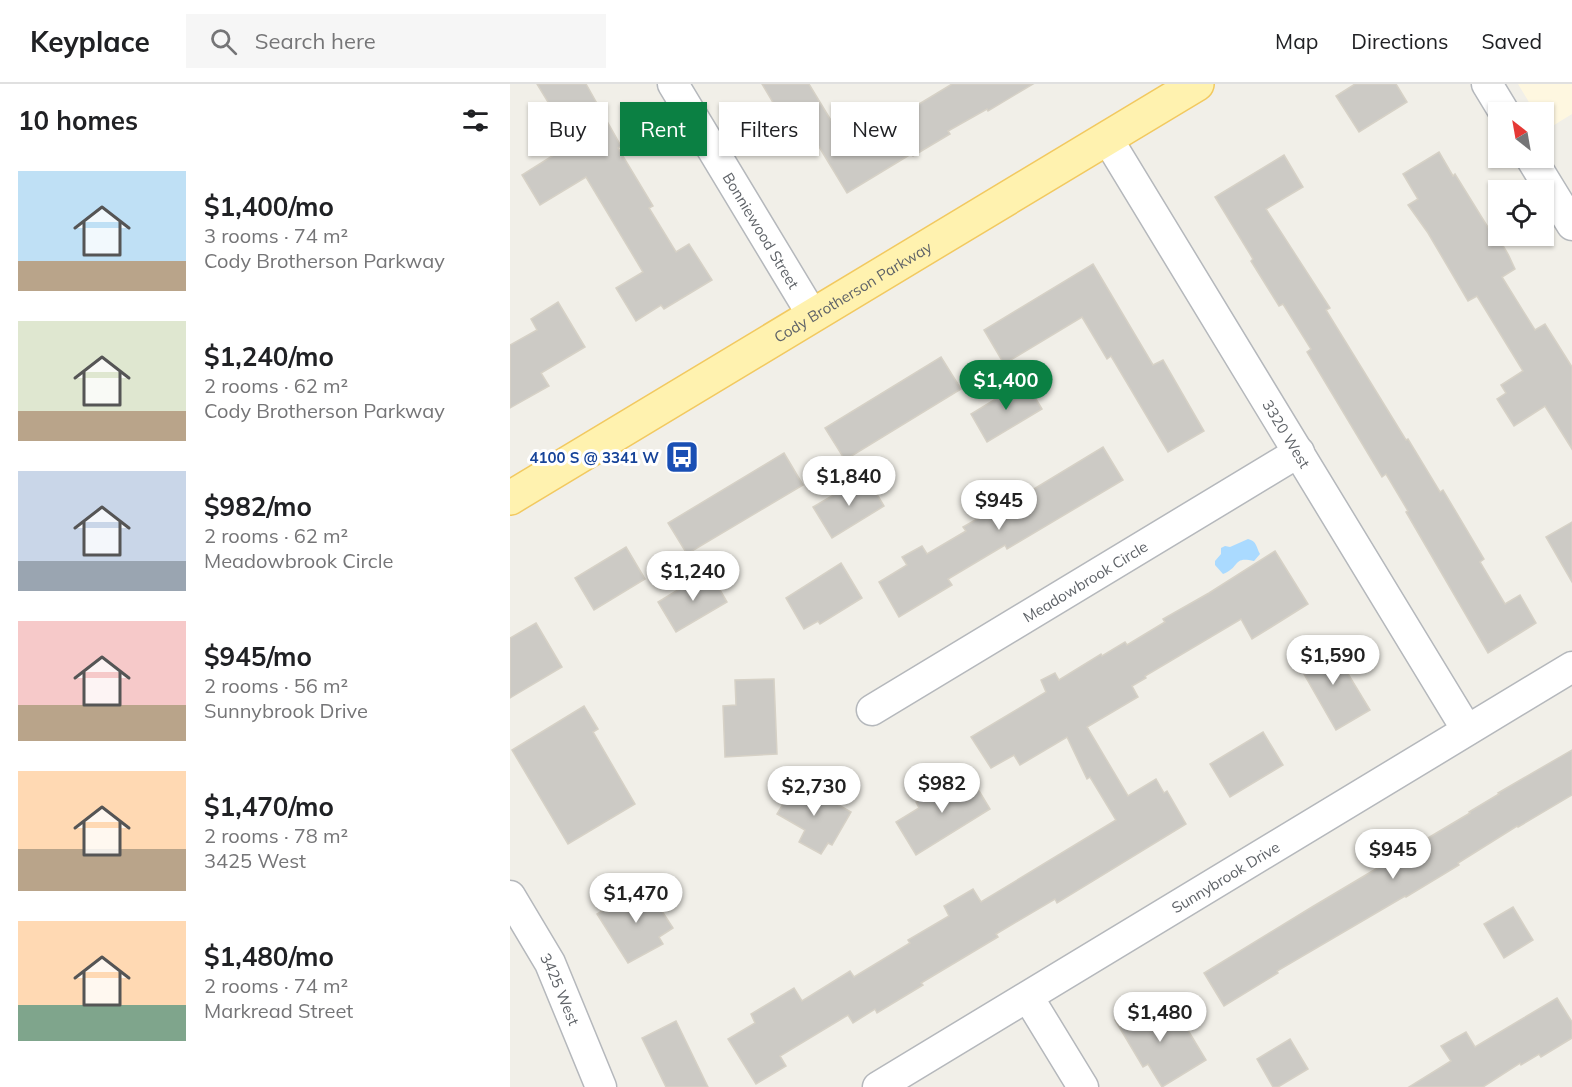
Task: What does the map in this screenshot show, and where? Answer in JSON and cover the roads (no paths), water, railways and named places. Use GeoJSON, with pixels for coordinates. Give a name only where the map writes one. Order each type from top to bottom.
{"type":"FeatureCollection","features":[{"type":"Feature","properties":{"kind":"main road","name":"Cody Brotherson Parkway"},"geometry":{"type":"LineString","coordinates":[[510,498],[1197,84]]}},
{"type":"Feature","properties":{"kind":"street","name":"Bonniewood Street"},"geometry":{"type":"LineString","coordinates":[[673,84],[813,316]]}},
{"type":"Feature","properties":{"kind":"street"},"geometry":{"type":"LineString","coordinates":[[1487,84],[1498,102]]}},
{"type":"Feature","properties":{"kind":"street","name":"3320 West"},"geometry":{"type":"LineString","coordinates":[[1107,138],[1467,730]]}},
{"type":"Feature","properties":{"kind":"street"},"geometry":{"type":"LineString","coordinates":[[1537,168],[1572,225]]}},
{"type":"Feature","properties":{"kind":"street","name":"Meadowbrook Circle"},"geometry":{"type":"LineString","coordinates":[[872,710],[1299,452]]}},
{"type":"Feature","properties":{"kind":"street","name":"Sunnybrook Drive"},"geometry":{"type":"LineString","coordinates":[[878,1087],[1572,667]]}},
{"type":"Feature","properties":{"kind":"street","name":"3425 West"},"geometry":{"type":"LineString","coordinates":[[510,896],[550,963],[601,1087]]}},
{"type":"Feature","properties":{"kind":"street"},"geometry":{"type":"LineString","coordinates":[[1028,997],[1083,1087]]}},
{"type":"Feature","properties":{"kind":"water"},"geometry":{"type":"Polygon","coordinates":[[[1248,539],[1255,543],[1260,554],[1254,561],[1239,561],[1223,574],[1215,565],[1215,561],[1221,554],[1221,548],[1230,547],[1248,539]]]}},
{"type":"Feature","properties":{"kind":"place","name":"4100 S @ 3341 W"},"geometry":{"type":"Point","coordinates":[682,457]}}]}
